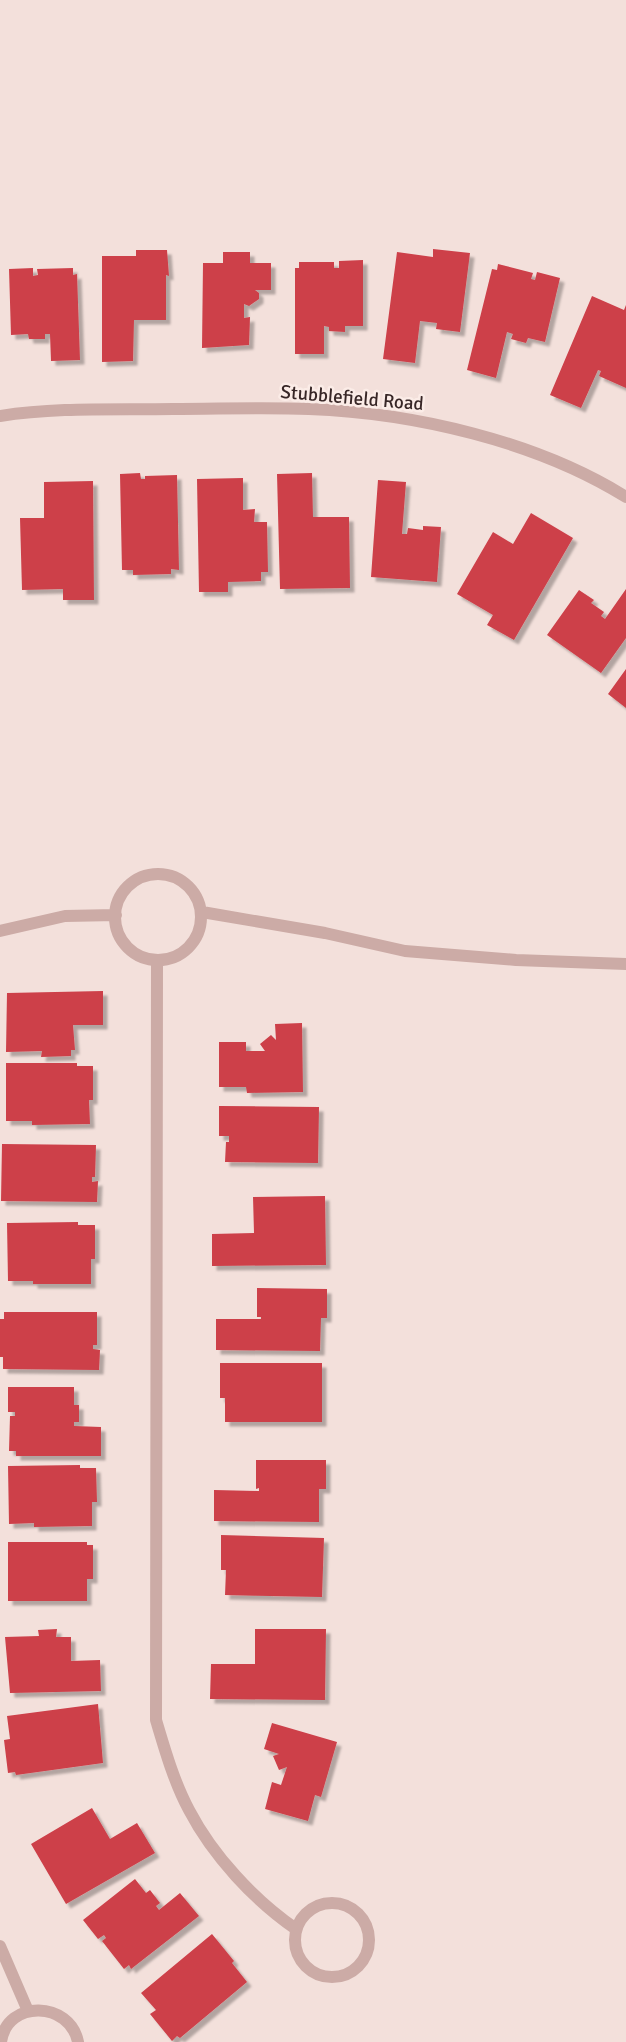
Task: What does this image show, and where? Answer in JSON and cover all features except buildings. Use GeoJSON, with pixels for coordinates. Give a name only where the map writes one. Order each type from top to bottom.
{"type":"FeatureCollection","features":[{"type":"Feature","properties":{"kind":"street","name":"Stubblefield Road"},"geometry":{"type":"LineString","coordinates":[[0,416],[27,411],[71,410],[309,409],[403,419],[441,426],[517,447],[554,461],[626,497]]}},
{"type":"Feature","properties":{"kind":"street"},"geometry":{"type":"LineString","coordinates":[[152,874],[166,874],[178,878],[189,886],[197,897],[202,912],[195,940],[184,951],[171,958],[157,960],[140,955],[126,945],[119,935],[116,915],[120,897],[128,886],[139,878],[152,874]]}},
{"type":"Feature","properties":{"kind":"street"},"geometry":{"type":"LineString","coordinates":[[202,912],[325,933],[405,951],[516,960],[626,964]]}},
{"type":"Feature","properties":{"kind":"street"},"geometry":{"type":"LineString","coordinates":[[0,931],[65,916],[116,915]]}},
{"type":"Feature","properties":{"kind":"street"},"geometry":{"type":"LineString","coordinates":[[157,960],[156,1720],[171,1769],[189,1811],[233,1875],[279,1918],[296,1930]]}},
{"type":"Feature","properties":{"kind":"street"},"geometry":{"type":"LineString","coordinates":[[335,1902],[348,1906],[359,1913],[366,1924],[370,1937],[368,1951],[361,1963],[350,1972],[337,1977],[325,1977],[304,1964],[298,1954],[295,1942],[296,1930],[302,1918],[317,1906],[335,1902]]}},
{"type":"Feature","properties":{"kind":"street"},"geometry":{"type":"LineString","coordinates":[[0,1946],[28,2011]]}},
{"type":"Feature","properties":{"kind":"street"},"geometry":{"type":"LineString","coordinates":[[1,2042],[8,2025],[17,2016],[28,2011],[41,2009],[54,2012],[64,2019],[73,2028],[78,2042]]}}]}
